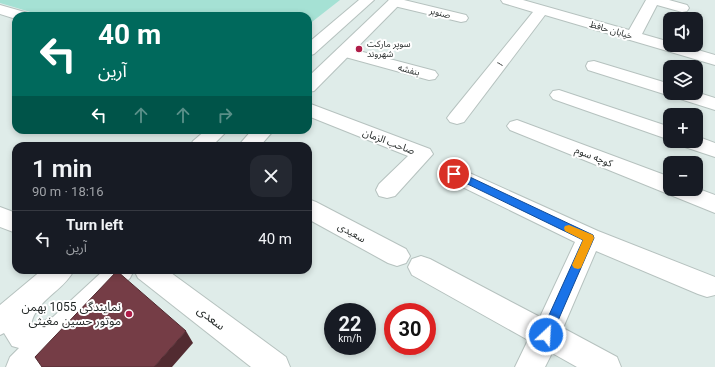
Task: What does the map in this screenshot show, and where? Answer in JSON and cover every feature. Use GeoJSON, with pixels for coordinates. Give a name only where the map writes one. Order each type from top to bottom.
{"type":"FeatureCollection","features":[{"type":"Feature","properties":{"kind":"street"},"geometry":{"type":"LineString","coordinates":[[312,48],[367,0]]}},
{"type":"Feature","properties":{"kind":"street","name":"خیابان حافظ"},"geometry":{"type":"LineString","coordinates":[[508,0],[715,60]]}},
{"type":"Feature","properties":{"kind":"street"},"geometry":{"type":"LineString","coordinates":[[633,36],[653,0],[682,8]]}},
{"type":"Feature","properties":{"kind":"street"},"geometry":{"type":"LineString","coordinates":[[312,83],[396,1]]}},
{"type":"Feature","properties":{"kind":"street","name":"صنوبر"},"geometry":{"type":"LineString","coordinates":[[396,1],[461,18]]}},
{"type":"Feature","properties":{"kind":"street"},"geometry":{"type":"LineString","coordinates":[[0,9],[12,13]]}},
{"type":"Feature","properties":{"kind":"street","name":"۱"},"geometry":{"type":"LineString","coordinates":[[458,118],[542,10]]}},
{"type":"Feature","properties":{"kind":"street"},"geometry":{"type":"LineString","coordinates":[[592,24],[601,12]]}},
{"type":"Feature","properties":{"kind":"street","name":"بنفشه"},"geometry":{"type":"LineString","coordinates":[[344,52],[429,75]]}},
{"type":"Feature","properties":{"kind":"street"},"geometry":{"type":"LineString","coordinates":[[594,66],[663,88]]}},
{"type":"Feature","properties":{"kind":"street"},"geometry":{"type":"LineString","coordinates":[[559,95],[663,132]]}},
{"type":"Feature","properties":{"kind":"street"},"geometry":{"type":"LineString","coordinates":[[702,100],[715,104]]}},
{"type":"Feature","properties":{"kind":"street","name":"صاحب الزمان"},"geometry":{"type":"LineString","coordinates":[[312,111],[423,154],[387,190]]}},
{"type":"Feature","properties":{"kind":"street","name":"کوچه سوم"},"geometry":{"type":"LineString","coordinates":[[517,126],[663,183]]}},
{"type":"Feature","properties":{"kind":"street"},"geometry":{"type":"LineString","coordinates":[[204,142],[214,134]]}},
{"type":"Feature","properties":{"kind":"street"},"geometry":{"type":"LineString","coordinates":[[252,142],[260,134]]}},
{"type":"Feature","properties":{"kind":"street"},"geometry":{"type":"LineString","coordinates":[[703,146],[715,150]]}},
{"type":"Feature","properties":{"kind":"street"},"geometry":{"type":"LineString","coordinates":[[454,174],[589,238],[707,286]]}},
{"type":"Feature","properties":{"kind":"street"},"geometry":{"type":"LineString","coordinates":[[695,196],[715,204]]}},
{"type":"Feature","properties":{"kind":"street","name":"سعیدی"},"geometry":{"type":"LineString","coordinates":[[312,210],[397,256]]}},
{"type":"Feature","properties":{"kind":"street"},"geometry":{"type":"LineString","coordinates":[[0,216],[12,222]]}},
{"type":"Feature","properties":{"kind":"street"},"geometry":{"type":"LineString","coordinates":[[530,367],[546,335],[589,238]]}},
{"type":"Feature","properties":{"kind":"street"},"geometry":{"type":"LineString","coordinates":[[421,267],[606,367]]}},
{"type":"Feature","properties":{"kind":"street"},"geometry":{"type":"LineString","coordinates":[[0,322],[57,274]]}},
{"type":"Feature","properties":{"kind":"street"},"geometry":{"type":"LineString","coordinates":[[21,367],[117,274]]}},
{"type":"Feature","properties":{"kind":"street","name":"سعدی"},"geometry":{"type":"LineString","coordinates":[[152,274],[275,367]]}},
{"type":"Feature","properties":{"kind":"street"},"geometry":{"type":"LineString","coordinates":[[32,296],[19,315],[16,328],[22,336],[33,339],[62,327]]}},
{"type":"Feature","properties":{"kind":"green space"},"geometry":{"type":"Polygon","coordinates":[[[0,0],[340,0],[312,22],[312,12],[30,12],[0,3],[0,0]]]}},
{"type":"Feature","properties":{"kind":"building","name":"نمایندگی 1055 بهمن موتور حسین مغیثی"},"geometry":{"type":"Polygon","coordinates":[[[114,274],[120,274],[186,331],[154,367],[42,367],[35,357],[114,274]]]}},
{"type":"Feature","properties":{"kind":"slow traffic"},"geometry":{"type":"LineString","coordinates":[[569,228],[589,238],[578,265]]}},
{"type":"Feature","properties":{"kind":"place","name":"سوپر مارکت شهروند"},"geometry":{"type":"Point","coordinates":[359,49]}},
{"type":"Feature","properties":{"kind":"place","name":"نمایندگی 1055 بهمن موتور حسین مغیثی"},"geometry":{"type":"Point","coordinates":[129,314]}},
{"type":"Feature","properties":{"kind":"route"},"geometry":{"type":"LineString","coordinates":[[454,174],[589,238],[546,335]]}}]}
